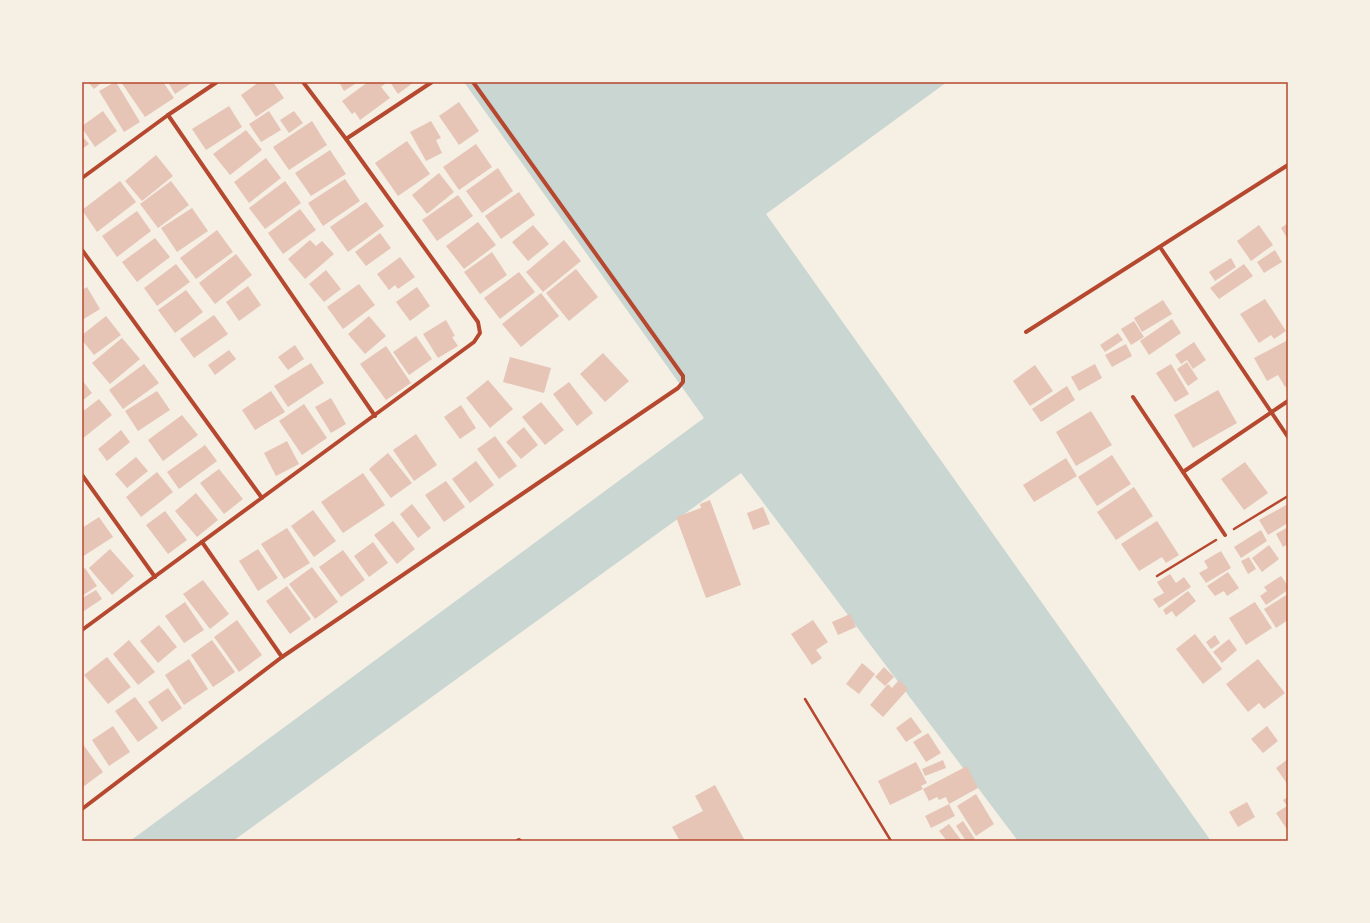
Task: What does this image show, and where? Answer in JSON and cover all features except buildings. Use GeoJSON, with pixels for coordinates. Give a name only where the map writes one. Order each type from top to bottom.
{"type":"FeatureCollection","features":[{"type":"Feature","properties":{"kind":"street"},"geometry":{"type":"LineString","coordinates":[[82,178],[168,115],[217,82]]}},
{"type":"Feature","properties":{"kind":"street"},"geometry":{"type":"LineString","coordinates":[[82,630],[375,416],[474,342],[480,333],[478,322],[303,82]]}},
{"type":"Feature","properties":{"kind":"street"},"geometry":{"type":"LineString","coordinates":[[346,139],[432,82]]}},
{"type":"Feature","properties":{"kind":"street"},"geometry":{"type":"LineString","coordinates":[[82,809],[282,657],[678,388],[682,382],[682,376],[473,82]]}},
{"type":"Feature","properties":{"kind":"street"},"geometry":{"type":"LineString","coordinates":[[168,115],[375,416]]}},
{"type":"Feature","properties":{"kind":"street"},"geometry":{"type":"LineString","coordinates":[[1026,332],[1288,165]]}},
{"type":"Feature","properties":{"kind":"street"},"geometry":{"type":"LineString","coordinates":[[1160,247],[1288,437]]}},
{"type":"Feature","properties":{"kind":"street"},"geometry":{"type":"LineString","coordinates":[[82,250],[262,498]]}},
{"type":"Feature","properties":{"kind":"street"},"geometry":{"type":"LineString","coordinates":[[1133,397],[1226,535]]}},
{"type":"Feature","properties":{"kind":"street"},"geometry":{"type":"LineString","coordinates":[[1183,472],[1288,401]]}},
{"type":"Feature","properties":{"kind":"street"},"geometry":{"type":"LineString","coordinates":[[82,475],[155,576]]}},
{"type":"Feature","properties":{"kind":"street"},"geometry":{"type":"LineString","coordinates":[[202,542],[282,657]]}},
{"type":"Feature","properties":{"kind":"street"},"geometry":{"type":"LineString","coordinates":[[516,841],[520,841]]}},
{"type":"Feature","properties":{"kind":"path"},"geometry":{"type":"LineString","coordinates":[[805,700],[890,841]]}},
{"type":"Feature","properties":{"kind":"shaded area"},"geometry":{"type":"Polygon","coordinates":[[[464,82],[947,82],[766,214],[1211,841],[1018,841],[741,473],[233,841],[130,841],[704,418],[464,82]]]}}]}
